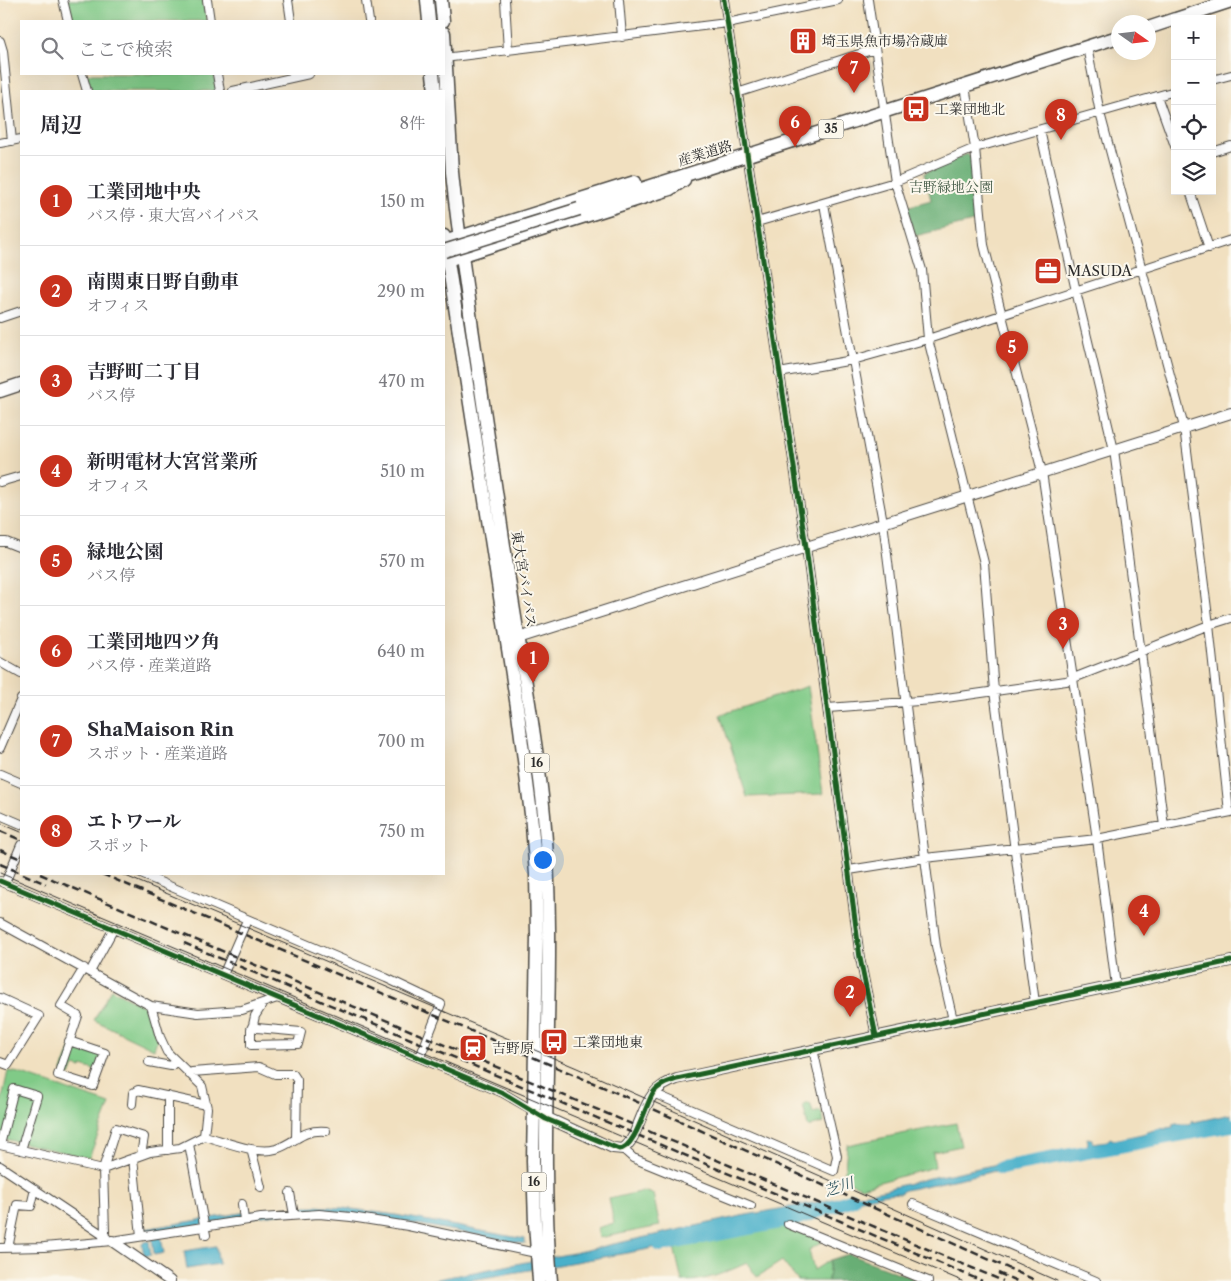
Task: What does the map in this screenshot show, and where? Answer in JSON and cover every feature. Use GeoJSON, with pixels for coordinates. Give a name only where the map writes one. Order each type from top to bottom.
{"type":"FeatureCollection","features":[{"type":"Feature","properties":{"kind":"main road"},"geometry":{"type":"LineString","coordinates":[[427,0],[429,20]]}},
{"type":"Feature","properties":{"kind":"main road"},"geometry":{"type":"LineString","coordinates":[[441,0],[443,20]]}},
{"type":"Feature","properties":{"kind":"main road"},"geometry":{"type":"LineString","coordinates":[[1188,15],[1231,1]]}},
{"type":"Feature","properties":{"kind":"main road"},"geometry":{"type":"LineString","coordinates":[[1156,25],[1171,21]]}},
{"type":"Feature","properties":{"kind":"main road","name":"産業道路"},"geometry":{"type":"LineString","coordinates":[[445,258],[579,209],[1111,39]]}},
{"type":"Feature","properties":{"kind":"main road","name":"東大宮バイパス"},"geometry":{"type":"LineString","coordinates":[[445,58],[452,172],[512,640],[536,874],[534,1214],[542,1251],[545,1278]]}},
{"type":"Feature","properties":{"kind":"main road"},"geometry":{"type":"LineString","coordinates":[[433,75],[435,90]]}},
{"type":"Feature","properties":{"kind":"main road","name":"35"},"geometry":{"type":"LineString","coordinates":[[445,242],[666,172],[696,171]]}},
{"type":"Feature","properties":{"kind":"main road","name":"35"},"geometry":{"type":"LineString","coordinates":[[445,258],[462,255],[670,189],[696,171]]}},
{"type":"Feature","properties":{"kind":"main road","name":"東大宮バイパス"},"geometry":{"type":"LineString","coordinates":[[445,258],[512,640],[531,712],[541,794],[548,874],[549,944],[542,1251]]}},
{"type":"Feature","properties":{"kind":"main road"},"geometry":{"type":"LineString","coordinates":[[0,391],[20,384]]}},
{"type":"Feature","properties":{"kind":"street"},"geometry":{"type":"LineString","coordinates":[[63,0],[68,20]]}},
{"type":"Feature","properties":{"kind":"street"},"geometry":{"type":"LineString","coordinates":[[207,0],[210,20]]}},
{"type":"Feature","properties":{"kind":"street"},"geometry":{"type":"LineString","coordinates":[[288,0],[291,20]]}},
{"type":"Feature","properties":{"kind":"street"},"geometry":{"type":"LineString","coordinates":[[366,0],[369,20]]}},
{"type":"Feature","properties":{"kind":"street"},"geometry":{"type":"LineString","coordinates":[[504,0],[508,51]]}},
{"type":"Feature","properties":{"kind":"street"},"geometry":{"type":"LineString","coordinates":[[619,0],[622,37]]}},
{"type":"Feature","properties":{"kind":"street"},"geometry":{"type":"LineString","coordinates":[[724,0],[806,547],[860,958],[876,1036]]}},
{"type":"Feature","properties":{"kind":"street"},"geometry":{"type":"LineString","coordinates":[[445,58],[727,23],[838,0]]}},
{"type":"Feature","properties":{"kind":"street"},"geometry":{"type":"LineString","coordinates":[[868,0],[895,182],[922,270],[928,339],[984,563],[994,691],[1035,1003]]}},
{"type":"Feature","properties":{"kind":"street"},"geometry":{"type":"LineString","coordinates":[[0,41],[3,51],[12,141]]}},
{"type":"Feature","properties":{"kind":"street"},"geometry":{"type":"LineString","coordinates":[[849,870],[925,858],[1097,839],[1230,812],[1184,427],[1100,113],[1087,47]]}},
{"type":"Feature","properties":{"kind":"street"},"geometry":{"type":"LineString","coordinates":[[737,92],[875,49]]}},
{"type":"Feature","properties":{"kind":"street"},"geometry":{"type":"LineString","coordinates":[[82,75],[87,90]]}},
{"type":"Feature","properties":{"kind":"street"},"geometry":{"type":"LineString","coordinates":[[217,75],[220,90]]}},
{"type":"Feature","properties":{"kind":"street"},"geometry":{"type":"LineString","coordinates":[[237,90],[295,75]]}},
{"type":"Feature","properties":{"kind":"street"},"geometry":{"type":"LineString","coordinates":[[1216,79],[1231,75]]}},
{"type":"Feature","properties":{"kind":"street"},"geometry":{"type":"LineString","coordinates":[[965,86],[975,148],[984,245],[1042,472],[1097,839],[1116,986]]}},
{"type":"Feature","properties":{"kind":"street"},"geometry":{"type":"LineString","coordinates":[[757,222],[895,182],[975,148],[1171,92]]}},
{"type":"Feature","properties":{"kind":"street"},"geometry":{"type":"LineString","coordinates":[[1158,96],[1171,134]]}},
{"type":"Feature","properties":{"kind":"street"},"geometry":{"type":"LineString","coordinates":[[1040,130],[1114,450],[1164,826]]}},
{"type":"Feature","properties":{"kind":"street"},"geometry":{"type":"LineString","coordinates":[[0,143],[20,139]]}},
{"type":"Feature","properties":{"kind":"street"},"geometry":{"type":"LineString","coordinates":[[1216,151],[1231,146]]}},
{"type":"Feature","properties":{"kind":"street"},"geometry":{"type":"LineString","coordinates":[[1191,195],[1209,248]]}},
{"type":"Feature","properties":{"kind":"street"},"geometry":{"type":"LineString","coordinates":[[824,204],[883,522],[936,946],[953,1020]]}},
{"type":"Feature","properties":{"kind":"street"},"geometry":{"type":"LineString","coordinates":[[779,373],[853,360],[928,339],[1231,240]]}},
{"type":"Feature","properties":{"kind":"street"},"geometry":{"type":"LineString","coordinates":[[0,318],[20,310]]}},
{"type":"Feature","properties":{"kind":"street"},"geometry":{"type":"LineString","coordinates":[[512,640],[1231,413]]}},
{"type":"Feature","properties":{"kind":"street"},"geometry":{"type":"LineString","coordinates":[[0,482],[20,476]]}},
{"type":"Feature","properties":{"kind":"street"},"geometry":{"type":"LineString","coordinates":[[0,542],[6,542],[20,548]]}},
{"type":"Feature","properties":{"kind":"street"},"geometry":{"type":"LineString","coordinates":[[828,708],[906,702],[1073,679],[1140,651],[1231,618]]}},
{"type":"Feature","properties":{"kind":"street"},"geometry":{"type":"LineString","coordinates":[[0,662],[20,673]]}},
{"type":"Feature","properties":{"kind":"street"},"geometry":{"type":"LineString","coordinates":[[0,748],[20,700]]}},
{"type":"Feature","properties":{"kind":"street"},"geometry":{"type":"LineString","coordinates":[[0,774],[20,783]]}},
{"type":"Feature","properties":{"kind":"street"},"geometry":{"type":"LineString","coordinates":[[0,815],[20,824]]}},
{"type":"Feature","properties":{"kind":"street"},"geometry":{"type":"LineString","coordinates":[[20,847],[3,882],[504,1093],[546,1119],[613,1148],[623,1149],[634,1158],[751,1206]]}},
{"type":"Feature","properties":{"kind":"street"},"geometry":{"type":"LineString","coordinates":[[144,875],[370,971],[441,1004],[420,1058]]}},
{"type":"Feature","properties":{"kind":"street"},"geometry":{"type":"LineString","coordinates":[[161,882],[164,875]]}},
{"type":"Feature","properties":{"kind":"street"},"geometry":{"type":"LineString","coordinates":[[223,975],[247,920]]}},
{"type":"Feature","properties":{"kind":"street"},"geometry":{"type":"LineString","coordinates":[[1,927],[87,970],[150,1006],[198,1013],[242,1010],[277,998]]}},
{"type":"Feature","properties":{"kind":"street"},"geometry":{"type":"LineString","coordinates":[[69,1041],[104,1053],[93,1086],[58,1075],[69,1041],[78,1016],[61,1006],[114,928]]}},
{"type":"Feature","properties":{"kind":"street"},"geometry":{"type":"LineString","coordinates":[[623,1149],[630,1143],[653,1093],[666,1082],[1231,961]]}},
{"type":"Feature","properties":{"kind":"street"},"geometry":{"type":"LineString","coordinates":[[0,998],[38,1016],[8,1066],[0,1062]]}},
{"type":"Feature","properties":{"kind":"street"},"geometry":{"type":"LineString","coordinates":[[254,1025],[256,1028],[301,1032],[298,1044],[251,1045],[251,1029],[254,1025],[255,1016],[262,1004]]}},
{"type":"Feature","properties":{"kind":"street"},"geometry":{"type":"LineString","coordinates":[[150,1006],[160,1037],[168,1052],[202,1086],[207,1119],[204,1136]]}},
{"type":"Feature","properties":{"kind":"street"},"geometry":{"type":"LineString","coordinates":[[653,1093],[834,1171],[837,1156],[813,1050]]}},
{"type":"Feature","properties":{"kind":"street"},"geometry":{"type":"LineString","coordinates":[[149,1062],[171,1066],[176,1061]]}},
{"type":"Feature","properties":{"kind":"street"},"geometry":{"type":"LineString","coordinates":[[189,1074],[192,1072],[259,1067],[275,1074],[293,1074],[297,1080],[296,1139]]}},
{"type":"Feature","properties":{"kind":"street"},"geometry":{"type":"LineString","coordinates":[[21,1150],[37,1096],[14,1089],[0,1145],[21,1150],[103,1169],[150,1152],[168,1150],[189,1144],[204,1136],[251,1149],[274,1150],[313,1130],[326,1130]]}},
{"type":"Feature","properties":{"kind":"street"},"geometry":{"type":"LineString","coordinates":[[132,1104],[133,1093],[138,1090],[206,1105]]}},
{"type":"Feature","properties":{"kind":"street"},"geometry":{"type":"LineString","coordinates":[[168,1096],[168,1150]]}},
{"type":"Feature","properties":{"kind":"street"},"geometry":{"type":"LineString","coordinates":[[107,1238],[105,1232],[103,1169],[116,1128],[144,1137],[141,1155]]}},
{"type":"Feature","properties":{"kind":"street"},"geometry":{"type":"LineString","coordinates":[[189,1144],[206,1235]]}},
{"type":"Feature","properties":{"kind":"street"},"geometry":{"type":"LineString","coordinates":[[251,1149],[261,1187]]}},
{"type":"Feature","properties":{"kind":"street"},"geometry":{"type":"LineString","coordinates":[[133,1158],[141,1236]]}},
{"type":"Feature","properties":{"kind":"street"},"geometry":{"type":"LineString","coordinates":[[0,1166],[170,1281]]}},
{"type":"Feature","properties":{"kind":"street"},"geometry":{"type":"LineString","coordinates":[[34,1189],[31,1206],[17,1205],[4,1248],[44,1247],[107,1238],[141,1236],[244,1220],[323,1214],[377,1220],[542,1251]]}},
{"type":"Feature","properties":{"kind":"street"},"geometry":{"type":"LineString","coordinates":[[290,1193],[294,1215]]}},
{"type":"Feature","properties":{"kind":"street"},"geometry":{"type":"LineString","coordinates":[[913,1204],[1096,1281]]}},
{"type":"Feature","properties":{"kind":"street"},"geometry":{"type":"LineString","coordinates":[[242,1206],[244,1220]]}},
{"type":"Feature","properties":{"kind":"street"},"geometry":{"type":"LineString","coordinates":[[788,1224],[928,1281]]}},
{"type":"Feature","properties":{"kind":"green space"},"geometry":{"type":"Polygon","coordinates":[[[67,0],[203,0],[207,20],[73,20],[67,0]]]}},
{"type":"Feature","properties":{"kind":"green space"},"geometry":{"type":"Polygon","coordinates":[[[87,75],[214,75],[217,88],[216,90],[91,90],[87,75]]]}},
{"type":"Feature","properties":{"kind":"green space","name":"吉野緑地公園"},"geometry":{"type":"Polygon","coordinates":[[[967,154],[972,157],[977,221],[915,236],[906,207],[931,200],[924,173],[967,154]]]}},
{"type":"Feature","properties":{"kind":"green space"},"geometry":{"type":"Polygon","coordinates":[[[808,686],[823,794],[747,797],[720,715],[808,686]]]}},
{"type":"Feature","properties":{"kind":"green space"},"geometry":{"type":"Polygon","coordinates":[[[111,989],[147,1008],[157,1040],[154,1049],[94,1020],[111,989]]]}},
{"type":"Feature","properties":{"kind":"green space"},"geometry":{"type":"Polygon","coordinates":[[[73,1046],[100,1054],[101,1057],[97,1071],[82,1066],[81,1068],[74,1066],[70,1076],[63,1074],[62,1071],[73,1046]]]}},
{"type":"Feature","properties":{"kind":"green space"},"geometry":{"type":"Polygon","coordinates":[[[8,1071],[110,1104],[89,1158],[0,1138],[0,1108],[8,1071]]]}},
{"type":"Feature","properties":{"kind":"green space"},"geometry":{"type":"Polygon","coordinates":[[[810,1103],[813,1113],[821,1111],[824,1123],[808,1127],[803,1105],[810,1103]]]}},
{"type":"Feature","properties":{"kind":"green space"},"geometry":{"type":"Polygon","coordinates":[[[956,1123],[961,1146],[933,1152],[935,1167],[861,1187],[844,1180],[847,1145],[956,1123]]]}},
{"type":"Feature","properties":{"kind":"green space"},"geometry":{"type":"Polygon","coordinates":[[[643,1191],[653,1194],[660,1226],[599,1238],[597,1228],[614,1223],[609,1199],[643,1191]]]}},
{"type":"Feature","properties":{"kind":"green space"},"geometry":{"type":"Polygon","coordinates":[[[794,1223],[822,1242],[809,1250],[814,1270],[830,1260],[828,1281],[798,1281],[782,1261],[757,1277],[747,1263],[708,1278],[682,1281],[674,1247],[794,1223]]]}},
{"type":"Feature","properties":{"kind":"green space"},"geometry":{"type":"Polygon","coordinates":[[[849,1254],[920,1281],[828,1281],[830,1260],[849,1254]]]}},
{"type":"Feature","properties":{"kind":"water"},"geometry":{"type":"Polygon","coordinates":[[[1231,1114],[1231,1119],[1189,1131],[1187,1129],[1115,1142],[1090,1150],[1020,1163],[1019,1166],[905,1190],[900,1193],[885,1194],[767,1219],[644,1250],[466,1281],[427,1281],[573,1253],[741,1216],[883,1190],[929,1178],[1087,1146],[1087,1138],[1093,1139],[1093,1143],[1107,1141],[1110,1138],[1114,1140],[1160,1128],[1166,1129],[1173,1127],[1173,1124],[1190,1124],[1192,1120],[1194,1122],[1231,1114]]]}},
{"type":"Feature","properties":{"kind":"water"},"geometry":{"type":"Polygon","coordinates":[[[317,1206],[369,1211],[525,1239],[525,1244],[422,1225],[324,1210],[298,1211],[145,1233],[144,1229],[247,1212],[317,1206]]]}},
{"type":"Feature","properties":{"kind":"water"},"geometry":{"type":"Polygon","coordinates":[[[161,1237],[164,1253],[154,1255],[152,1239],[161,1237]]]}},
{"type":"Feature","properties":{"kind":"water"},"geometry":{"type":"Polygon","coordinates":[[[149,1241],[151,1255],[144,1256],[142,1244],[149,1241]]]}},
{"type":"Feature","properties":{"kind":"water"},"geometry":{"type":"Polygon","coordinates":[[[216,1246],[219,1264],[187,1269],[184,1251],[216,1246]]]}},
{"type":"Feature","properties":{"kind":"waterway","name":"芝川"},"geometry":{"type":"LineString","coordinates":[[1001,1168],[1231,1125]]}},
{"type":"Feature","properties":{"kind":"waterway","name":"芝川"},"geometry":{"type":"LineString","coordinates":[[660,1245],[796,1219],[853,1199]]}},
{"type":"Feature","properties":{"kind":"tram line"},"geometry":{"type":"LineString","coordinates":[[0,823],[20,832]]}},
{"type":"Feature","properties":{"kind":"tram line"},"geometry":{"type":"LineString","coordinates":[[0,873],[962,1281]]}},
{"type":"Feature","properties":{"kind":"tram line"},"geometry":{"type":"LineString","coordinates":[[123,875],[577,1068],[1057,1281]]}},
{"type":"Feature","properties":{"kind":"railway"},"geometry":{"type":"LineString","coordinates":[[0,831],[20,840]]}},
{"type":"Feature","properties":{"kind":"railway"},"geometry":{"type":"LineString","coordinates":[[0,850],[20,859]]}},
{"type":"Feature","properties":{"kind":"railway"},"geometry":{"type":"LineString","coordinates":[[0,864],[20,873]]}},
{"type":"Feature","properties":{"kind":"railway"},"geometry":{"type":"LineString","coordinates":[[25,875],[46,884]]}},
{"type":"Feature","properties":{"kind":"railway"},"geometry":{"type":"LineString","coordinates":[[42,875],[1003,1281]]}},
{"type":"Feature","properties":{"kind":"railway"},"geometry":{"type":"LineString","coordinates":[[104,875],[624,1096],[1037,1281]]}},
{"type":"Feature","properties":{"kind":"railway"},"geometry":{"type":"LineString","coordinates":[[184,943],[982,1281]]}},
{"type":"Feature","properties":{"kind":"railway"},"geometry":{"type":"LineString","coordinates":[[998,1273],[1017,1281]]}},
{"type":"Feature","properties":{"kind":"cycle path"},"geometry":{"type":"LineString","coordinates":[[724,0],[806,547],[860,958],[876,1036]]}},
{"type":"Feature","properties":{"kind":"cycle path"},"geometry":{"type":"LineString","coordinates":[[0,881],[503,1093],[546,1119],[619,1149],[625,1147],[635,1135],[655,1090],[677,1079],[1231,961]]}},
{"type":"Feature","properties":{"kind":"place","name":"埼玉県魚市場冷蔵庫"},"geometry":{"type":"Point","coordinates":[803,41]}},
{"type":"Feature","properties":{"kind":"place","name":"ShaMaison Rin"},"geometry":{"type":"Point","coordinates":[854,93]}},
{"type":"Feature","properties":{"kind":"place","name":"工業団地北"},"geometry":{"type":"Point","coordinates":[916,109]}},
{"type":"Feature","properties":{"kind":"place","name":"エトワール"},"geometry":{"type":"Point","coordinates":[1061,140]}},
{"type":"Feature","properties":{"kind":"place","name":"工業団地四ツ角"},"geometry":{"type":"Point","coordinates":[795,147]}},
{"type":"Feature","properties":{"kind":"place","name":"MASUDA"},"geometry":{"type":"Point","coordinates":[1048,271]}},
{"type":"Feature","properties":{"kind":"place","name":"緑地公園"},"geometry":{"type":"Point","coordinates":[1012,372]}},
{"type":"Feature","properties":{"kind":"place","name":"吉野町二丁目"},"geometry":{"type":"Point","coordinates":[1063,649]}},
{"type":"Feature","properties":{"kind":"place","name":"工業団地中央"},"geometry":{"type":"Point","coordinates":[533,683]}},
{"type":"Feature","properties":{"kind":"place","name":"新明電材大宮営業所"},"geometry":{"type":"Point","coordinates":[1144,936]}},
{"type":"Feature","properties":{"kind":"place","name":"南関東日野自動車"},"geometry":{"type":"Point","coordinates":[850,1017]}},
{"type":"Feature","properties":{"kind":"place","name":"工業団地東"},"geometry":{"type":"Point","coordinates":[554,1042]}},
{"type":"Feature","properties":{"kind":"place","name":"吉野原"},"geometry":{"type":"Point","coordinates":[473,1048]}}]}
